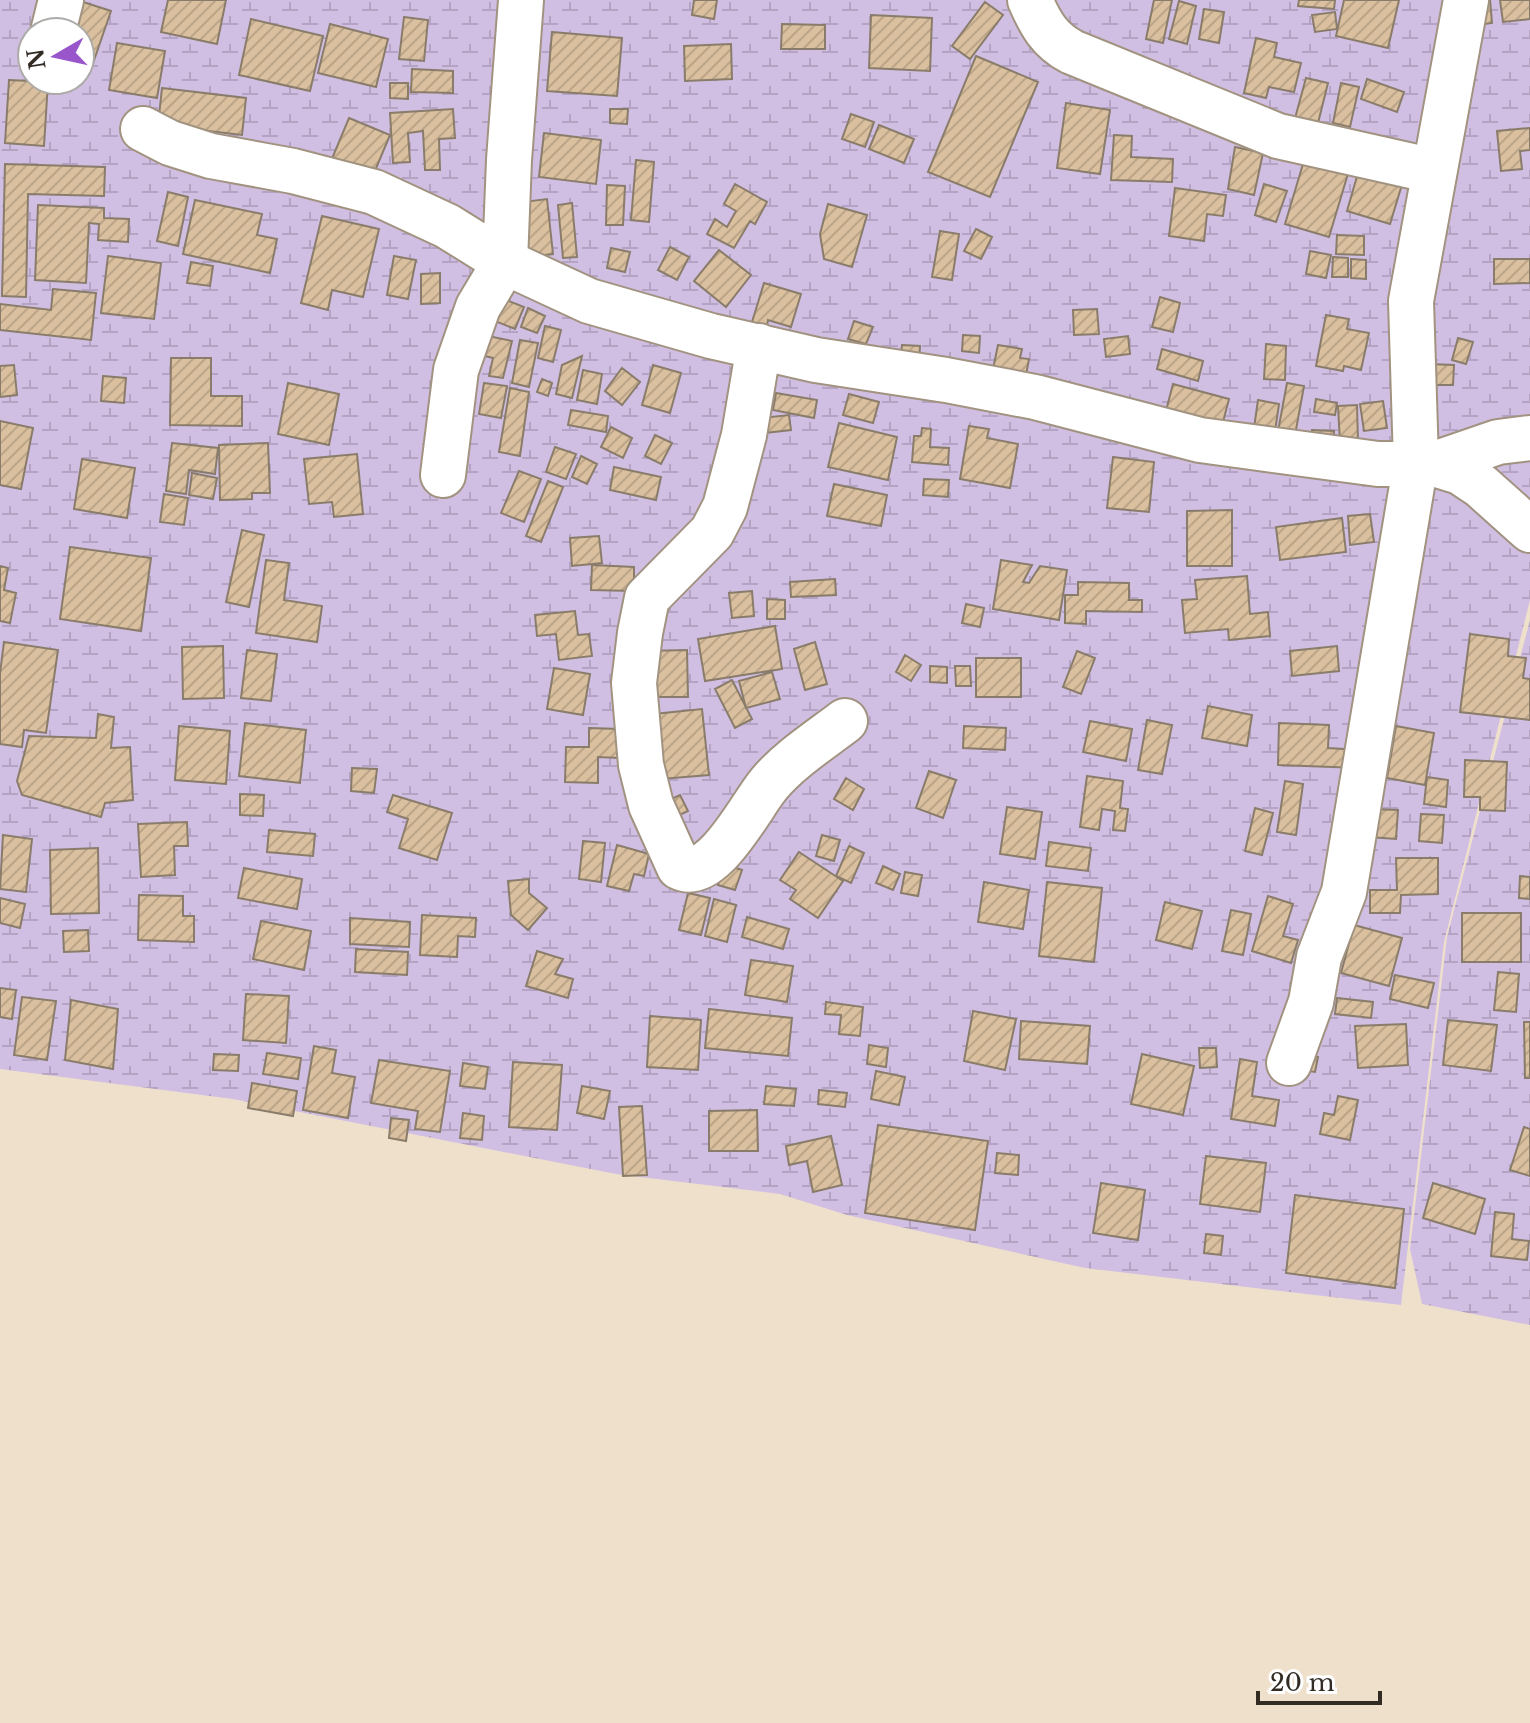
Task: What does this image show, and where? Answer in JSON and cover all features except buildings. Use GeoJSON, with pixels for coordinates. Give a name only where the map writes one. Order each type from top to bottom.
{"type":"FeatureCollection","features":[{"type":"Feature","properties":{"kind":"street"},"geometry":{"type":"LineString","coordinates":[[443,475],[456,370],[478,307],[505,262],[521,0]]}},
{"type":"Feature","properties":{"kind":"street"},"geometry":{"type":"LineString","coordinates":[[1030,0],[1042,26],[1058,45],[1072,52],[1278,136],[1434,171]]}},
{"type":"Feature","properties":{"kind":"street"},"geometry":{"type":"LineString","coordinates":[[1289,1063],[1311,1002],[1319,957],[1344,892],[1425,463],[1411,301],[1466,0]]}},
{"type":"Feature","properties":{"kind":"street"},"geometry":{"type":"LineString","coordinates":[[143,129],[170,143],[211,156],[293,171],[374,192],[447,226],[505,262],[589,301],[711,336],[816,360],[1035,397],[1200,440],[1378,464],[1425,463],[1498,442],[1530,438]]}},
{"type":"Feature","properties":{"kind":"street"},"geometry":{"type":"LineString","coordinates":[[759,346],[744,435],[725,507],[712,532],[647,598],[640,633],[634,683],[641,765],[651,805],[679,867],[696,869],[714,856],[735,835],[770,783],[845,721]]}},
{"type":"Feature","properties":{"kind":"street"},"geometry":{"type":"LineString","coordinates":[[1425,463],[1460,472],[1481,486],[1530,530]]}},
{"type":"Feature","properties":{"kind":"green space"},"geometry":{"type":"Polygon","coordinates":[[[0,0],[1530,0],[1530,600],[1444,942],[1401,1305],[1085,1268],[847,1215],[780,1194],[616,1174],[233,1099],[0,1069],[0,0]]]}},
{"type":"Feature","properties":{"kind":"green space"},"geometry":{"type":"Polygon","coordinates":[[[1530,620],[1530,1325],[1422,1304],[1410,1249],[1447,937],[1530,620]]]}}]}
